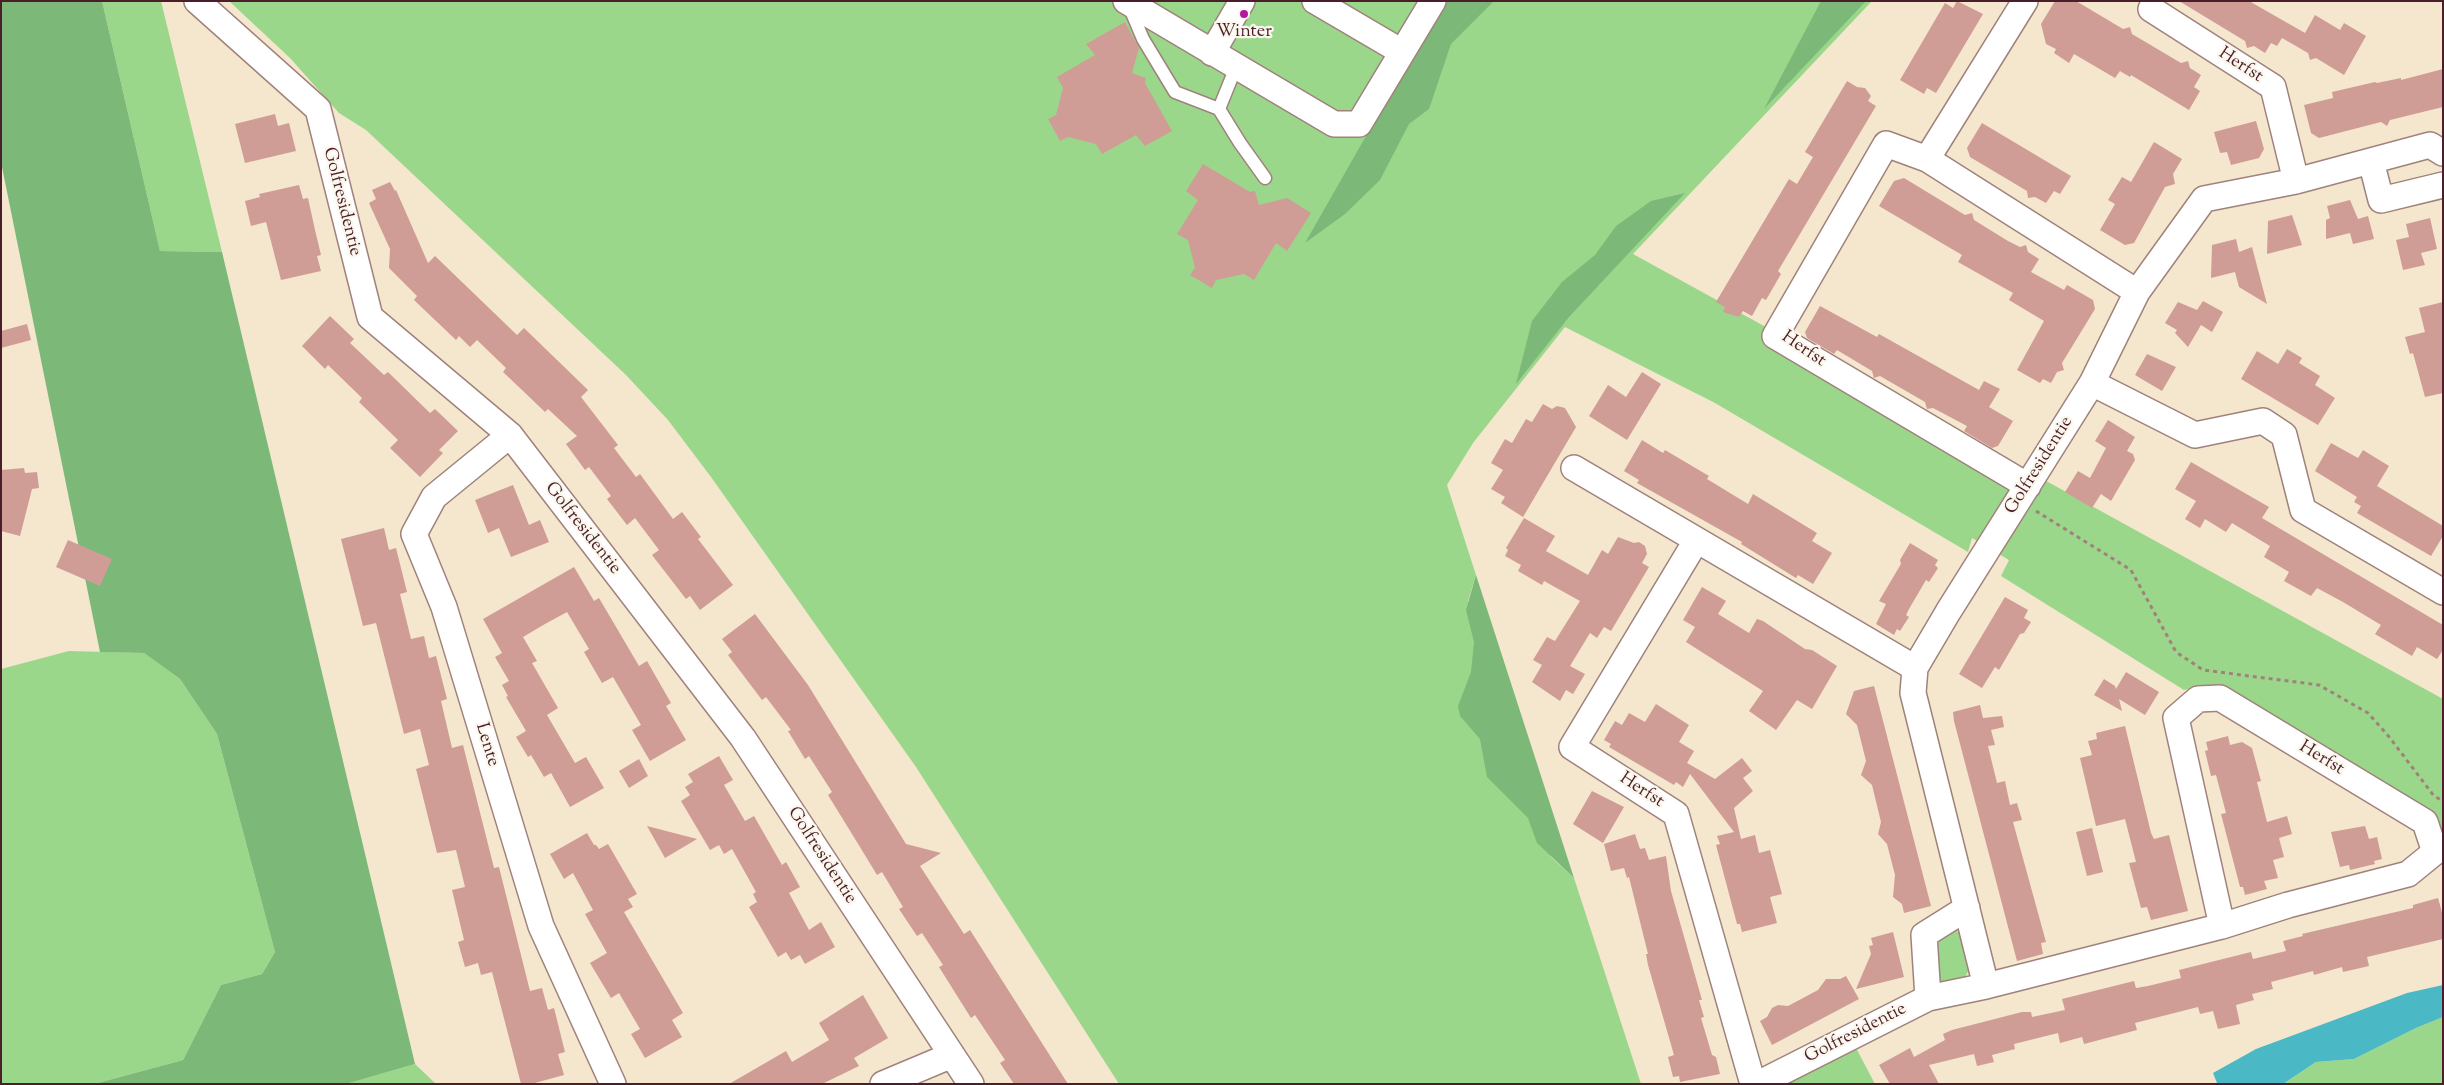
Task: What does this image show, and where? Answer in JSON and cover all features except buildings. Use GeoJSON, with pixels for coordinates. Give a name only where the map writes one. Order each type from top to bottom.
{"type":"FeatureCollection","features":[{"type":"Feature","properties":{"kind":"street","name":"Golfresidentie"},"geometry":{"type":"LineString","coordinates":[[197,1],[318,109],[370,317],[510,435],[743,738],[971,1084]]}},
{"type":"Feature","properties":{"kind":"street"},"geometry":{"type":"LineString","coordinates":[[1126,1],[1334,124],[1359,124],[1433,1]]}},
{"type":"Feature","properties":{"kind":"street"},"geometry":{"type":"LineString","coordinates":[[1212,52],[1242,1]]}},
{"type":"Feature","properties":{"kind":"street"},"geometry":{"type":"LineString","coordinates":[[1315,1],[1402,52]]}},
{"type":"Feature","properties":{"kind":"street"},"geometry":{"type":"LineString","coordinates":[[1927,159],[2025,1]]}},
{"type":"Feature","properties":{"kind":"street","name":"Herfst"},"geometry":{"type":"LineString","coordinates":[[2148,4],[2273,87],[2296,181]]}},
{"type":"Feature","properties":{"kind":"street","name":"Herfst"},"geometry":{"type":"LineString","coordinates":[[2023,493],[1774,336],[1886,144],[1927,159],[2137,292]]}},
{"type":"Feature","properties":{"kind":"street","name":"Golfresidentie"},"geometry":{"type":"LineString","coordinates":[[1758,1084],[1928,998],[1986,986],[1913,693],[1915,668],[2092,382],[2137,292],[2204,199],[2296,181],[2430,145],[2443,153]]}},
{"type":"Feature","properties":{"kind":"street"},"geometry":{"type":"LineString","coordinates":[[2371,161],[2381,200],[2443,185]]}},
{"type":"Feature","properties":{"kind":"street"},"geometry":{"type":"LineString","coordinates":[[2092,382],[2194,436],[2263,421],[2284,435],[2303,510],[2443,592]]}},
{"type":"Feature","properties":{"kind":"street","name":"Lente"},"geometry":{"type":"LineString","coordinates":[[510,435],[434,497],[414,534],[444,607],[541,926],[613,1084]]}},
{"type":"Feature","properties":{"kind":"street"},"geometry":{"type":"LineString","coordinates":[[1574,468],[1915,668]]}},
{"type":"Feature","properties":{"kind":"street","name":"Herfst"},"geometry":{"type":"LineString","coordinates":[[1696,541],[1572,747],[1676,814],[1753,1084]]}},
{"type":"Feature","properties":{"kind":"street","name":"Herfst"},"geometry":{"type":"LineString","coordinates":[[1986,986],[2222,926],[2288,905],[2408,874],[2435,852],[2425,822],[2220,698],[2198,699],[2176,718],[2222,926]]}},
{"type":"Feature","properties":{"kind":"street","name":"Golfresidentie"},"geometry":{"type":"LineString","coordinates":[[1928,998],[1924,935],[1967,908]]}},
{"type":"Feature","properties":{"kind":"street"},"geometry":{"type":"LineString","coordinates":[[883,1084],[952,1056]]}},
{"type":"Feature","properties":{"kind":"lane"},"geometry":{"type":"LineString","coordinates":[[1126,1],[1143,39],[1175,92],[1219,109],[1240,143],[1266,178]]}},
{"type":"Feature","properties":{"kind":"lane"},"geometry":{"type":"LineString","coordinates":[[1219,109],[1236,67]]}},
{"type":"Feature","properties":{"kind":"path"},"geometry":{"type":"LineString","coordinates":[[2023,493],[2131,570],[2176,652],[2203,670],[2319,685],[2368,713],[2390,738],[2434,796],[2443,801]]}},
{"type":"Feature","properties":{"kind":"green space"},"geometry":{"type":"Polygon","coordinates":[[[1,1],[102,1],[160,251],[222,252],[415,1064],[346,1084],[94,1084],[183,1060],[221,985],[262,974],[275,952],[217,734],[180,679],[144,653],[100,652],[1,162],[1,1]]]}},
{"type":"Feature","properties":{"kind":"green space"},"geometry":{"type":"Polygon","coordinates":[[[102,1],[161,1],[222,252],[160,251],[102,1]]]}},
{"type":"Feature","properties":{"kind":"green space"},"geometry":{"type":"Polygon","coordinates":[[[229,1],[1872,1],[1633,254],[2443,699],[2443,831],[2228,695],[2206,685],[2184,690],[2001,576],[2009,560],[1972,538],[1968,552],[1715,403],[1565,327],[1473,443],[1447,485],[1476,575],[1468,601],[1551,857],[1574,878],[1641,1084],[1119,1084],[916,767],[711,477],[668,420],[626,375],[366,130],[339,113],[290,58],[229,1]]]}},
{"type":"Feature","properties":{"kind":"green space"},"geometry":{"type":"Polygon","coordinates":[[[1443,1],[1494,1],[1451,44],[1429,109],[1409,124],[1380,180],[1345,214],[1305,243],[1443,1]]]}},
{"type":"Feature","properties":{"kind":"green space"},"geometry":{"type":"Polygon","coordinates":[[[1821,1],[1866,1],[1764,109],[1821,1]]]}},
{"type":"Feature","properties":{"kind":"green space"},"geometry":{"type":"Polygon","coordinates":[[[1685,193],[1569,317],[1516,384],[1532,321],[1562,282],[1595,255],[1616,226],[1651,201],[1685,193]]]}},
{"type":"Feature","properties":{"kind":"green space"},"geometry":{"type":"Polygon","coordinates":[[[1476,575],[1574,878],[1537,843],[1528,818],[1487,777],[1480,739],[1460,716],[1458,706],[1471,672],[1474,642],[1466,610],[1476,575]]]}},
{"type":"Feature","properties":{"kind":"green space"},"geometry":{"type":"Polygon","coordinates":[[[69,651],[144,653],[180,679],[217,734],[275,952],[262,974],[221,985],[183,1060],[94,1084],[1,1084],[1,669],[69,651]]]}},
{"type":"Feature","properties":{"kind":"green space"},"geometry":{"type":"Polygon","coordinates":[[[1952,930],[1964,933],[1972,964],[1964,979],[1937,988],[1933,955],[1941,938],[1952,930]]]}},
{"type":"Feature","properties":{"kind":"green space"},"geometry":{"type":"Polygon","coordinates":[[[2443,1017],[2443,1084],[2283,1084],[2316,1062],[2354,1059],[2416,1028],[2443,1017]]]}},
{"type":"Feature","properties":{"kind":"green space"},"geometry":{"type":"Polygon","coordinates":[[[1855,1046],[1875,1084],[1782,1084],[1855,1046]]]}},
{"type":"Feature","properties":{"kind":"green space"},"geometry":{"type":"Polygon","coordinates":[[[415,1064],[436,1084],[346,1084],[415,1064]]]}},
{"type":"Feature","properties":{"kind":"water"},"geometry":{"type":"Polygon","coordinates":[[[2443,985],[2443,1017],[2416,1028],[2354,1059],[2316,1062],[2283,1084],[2217,1083],[2213,1073],[2256,1049],[2407,993],[2443,985]]]}},
{"type":"Feature","properties":{"kind":"place","name":"Winter"},"geometry":{"type":"Point","coordinates":[1244,14]}}]}
